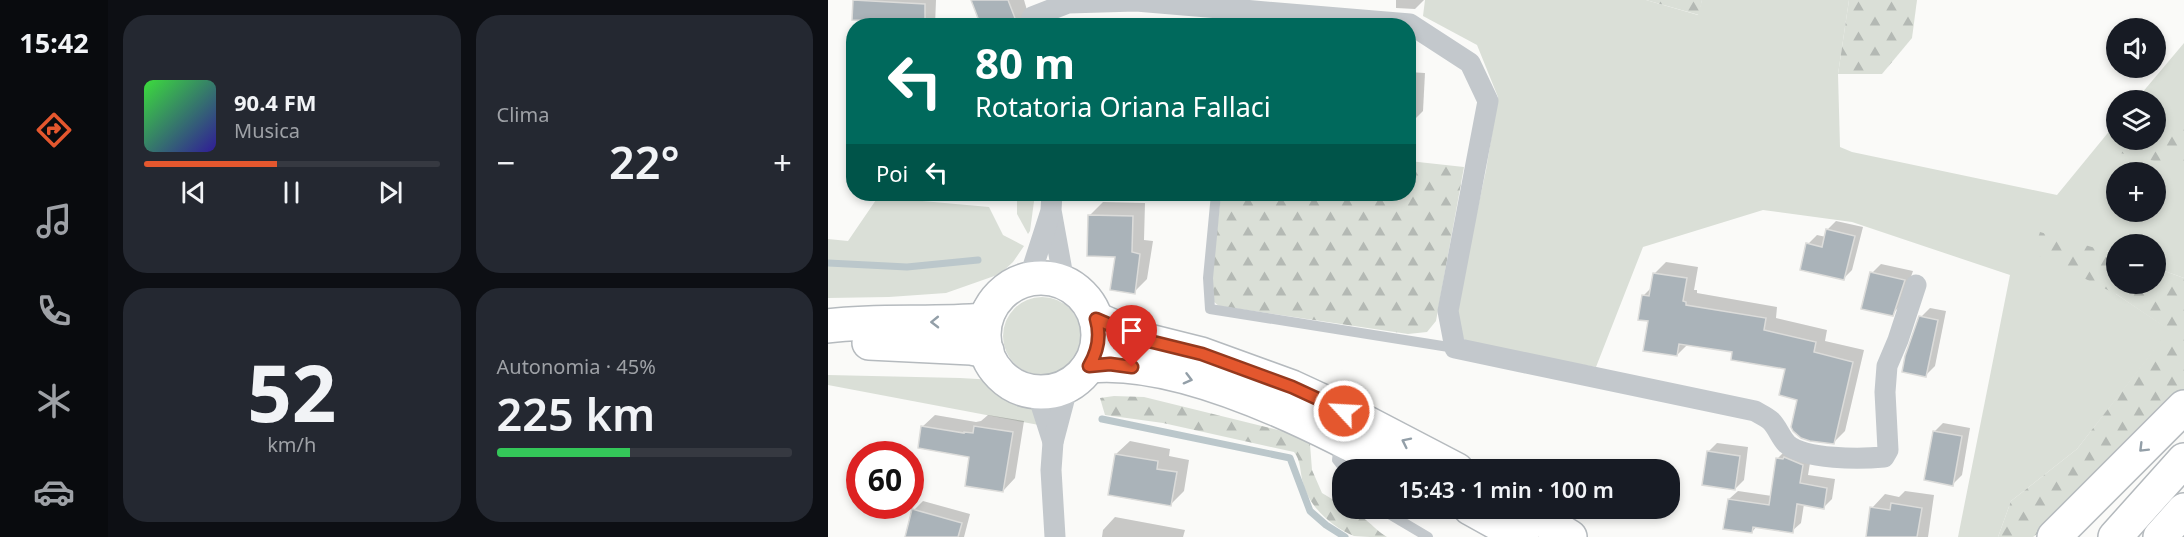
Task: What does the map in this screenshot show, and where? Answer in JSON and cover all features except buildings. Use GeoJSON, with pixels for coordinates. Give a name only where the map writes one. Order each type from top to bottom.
{"type":"FeatureCollection","features":[{"type":"Feature","properties":{"kind":"main road"},"geometry":{"type":"LineString","coordinates":[[828,326],[851,323],[984,320],[997,298],[1007,288],[1029,279],[1050,278],[1077,289],[1088,300],[1096,319],[1098,343],[1094,357],[1065,381]]}},
{"type":"Feature","properties":{"kind":"main road"},"geometry":{"type":"LineString","coordinates":[[989,311],[984,340],[987,351],[994,368],[1018,387],[1065,381],[1110,364],[1157,371],[1211,385],[1261,404],[1340,438],[1378,459]]}},
{"type":"Feature","properties":{"kind":"main road"},"geometry":{"type":"LineString","coordinates":[[1096,319],[1145,340],[1202,354],[1292,387],[1436,459]]}},
{"type":"Feature","properties":{"kind":"main road"},"geometry":{"type":"LineString","coordinates":[[828,339],[987,351]]}},
{"type":"Feature","properties":{"kind":"main road"},"geometry":{"type":"LineString","coordinates":[[2054,537],[2184,407]]}},
{"type":"Feature","properties":{"kind":"main road"},"geometry":{"type":"LineString","coordinates":[[2115,537],[2184,460]]}},
{"type":"Feature","properties":{"kind":"main road"},"geometry":{"type":"LineString","coordinates":[[2160,537],[2184,510]]}},
{"type":"Feature","properties":{"kind":"main road"},"geometry":{"type":"LineString","coordinates":[[1490,519],[1522,537]]}},
{"type":"Feature","properties":{"kind":"main road"},"geometry":{"type":"LineString","coordinates":[[1541,519],[1570,537]]}},
{"type":"Feature","properties":{"kind":"street"},"geometry":{"type":"LineString","coordinates":[[1031,14],[1068,3],[1136,1],[1339,18]]}},
{"type":"Feature","properties":{"kind":"street"},"geometry":{"type":"LineString","coordinates":[[1416,28],[1470,63],[1488,101],[1448,311],[1455,348],[1755,411],[1771,421],[1777,433],[1789,446],[1801,452],[1819,455],[1884,457],[1888,450],[1885,392],[1887,366],[1916,285]]}},
{"type":"Feature","properties":{"kind":"street"},"geometry":{"type":"LineString","coordinates":[[1029,279],[1052,202]]}},
{"type":"Feature","properties":{"kind":"street"},"geometry":{"type":"LineString","coordinates":[[1052,202],[1064,282]]}},
{"type":"Feature","properties":{"kind":"street"},"geometry":{"type":"LineString","coordinates":[[1054,537],[1051,471],[1053,442],[1065,381]]}},
{"type":"Feature","properties":{"kind":"street"},"geometry":{"type":"LineString","coordinates":[[1053,442],[1065,381]]}},
{"type":"Feature","properties":{"kind":"lane"},"geometry":{"type":"LineString","coordinates":[[1215,201],[1208,278],[1210,309],[1455,348]]}},
{"type":"Feature","properties":{"kind":"lane"},"geometry":{"type":"LineString","coordinates":[[1337,459],[1340,438]]}},
{"type":"Feature","properties":{"kind":"lane"},"geometry":{"type":"LineString","coordinates":[[1398,519],[1428,537]]}},
{"type":"Feature","properties":{"kind":"green space"},"geometry":{"type":"Polygon","coordinates":[[[1425,0],[1646,0],[1698,15],[1702,0],[1849,0],[1838,74],[1840,147],[1852,152],[2057,195],[2106,135],[2106,150],[2166,150],[2166,90],[2144,90],[2155,78],[2166,78],[2166,64],[2184,43],[2184,278],[2166,272],[2166,234],[2106,234],[2106,294],[2116,294],[2170,330],[2077,449],[2011,501],[1998,537],[1958,537],[2010,275],[1852,222],[1763,210],[1643,247],[1596,367],[1470,345],[1457,332],[1457,305],[1486,170],[1498,97],[1477,45],[1423,16],[1425,0]]]}},
{"type":"Feature","properties":{"kind":"green space"},"geometry":{"type":"Polygon","coordinates":[[[1646,0],[1702,0],[1699,15],[1646,0]]]}},
{"type":"Feature","properties":{"kind":"green space"},"geometry":{"type":"Polygon","coordinates":[[[1849,0],[1917,0],[1912,38],[1882,74],[1838,74],[1849,0]]]}},
{"type":"Feature","properties":{"kind":"green space"},"geometry":{"type":"Polygon","coordinates":[[[2166,119],[2184,124],[2184,168],[2116,152],[2118,150],[2166,150],[2166,119]]]}},
{"type":"Feature","properties":{"kind":"green space"},"geometry":{"type":"Polygon","coordinates":[[[1416,162],[1464,167],[1436,321],[1427,332],[1408,334],[1219,306],[1214,302],[1210,292],[1220,201],[1416,201],[1416,162]]]}},
{"type":"Feature","properties":{"kind":"green space"},"geometry":{"type":"Polygon","coordinates":[[[875,201],[922,201],[989,207],[1003,235],[1024,246],[1013,262],[1000,274],[946,293],[828,298],[828,239],[848,241],[875,201]]]}},
{"type":"Feature","properties":{"kind":"green space"},"geometry":{"type":"Polygon","coordinates":[[[1017,201],[1034,201],[1028,234],[1017,214],[1017,201]]]}},
{"type":"Feature","properties":{"kind":"green space"},"geometry":{"type":"Polygon","coordinates":[[[2040,232],[2106,251],[2106,289],[2033,253],[2040,232]]]}},
{"type":"Feature","properties":{"kind":"green space"},"geometry":{"type":"Polygon","coordinates":[[[2166,272],[2184,278],[2184,395],[2040,532],[2033,537],[1998,537],[2011,501],[2077,449],[2169,330],[2116,294],[2166,294],[2166,272]]]}},
{"type":"Feature","properties":{"kind":"green space"},"geometry":{"type":"Polygon","coordinates":[[[1042,297],[1057,300],[1074,314],[1081,336],[1078,351],[1064,368],[1042,375],[1027,372],[1010,358],[1003,336],[1006,321],[1020,304],[1042,297]]]}},
{"type":"Feature","properties":{"kind":"green space"},"geometry":{"type":"Polygon","coordinates":[[[828,375],[995,380],[1016,390],[1032,408],[1039,425],[828,385],[828,375]]]}},
{"type":"Feature","properties":{"kind":"green space"},"geometry":{"type":"Polygon","coordinates":[[[1144,397],[1298,435],[1310,444],[1312,470],[1322,493],[1332,499],[1332,519],[1364,519],[1387,537],[1354,536],[1322,515],[1306,492],[1294,452],[1163,423],[1105,415],[1100,398],[1144,397]]]}},
{"type":"Feature","properties":{"kind":"waterway"},"geometry":{"type":"LineString","coordinates":[[828,263],[907,267],[978,260]]}},
{"type":"Feature","properties":{"kind":"waterway"},"geometry":{"type":"LineString","coordinates":[[1102,419],[1290,458],[1310,511],[1345,537]]}},
{"type":"Feature","properties":{"kind":"route"},"geometry":{"type":"LineString","coordinates":[[1132,367],[1110,364],[1089,366],[1098,343],[1096,319],[1145,340],[1202,354],[1292,387],[1344,411]]}}]}
